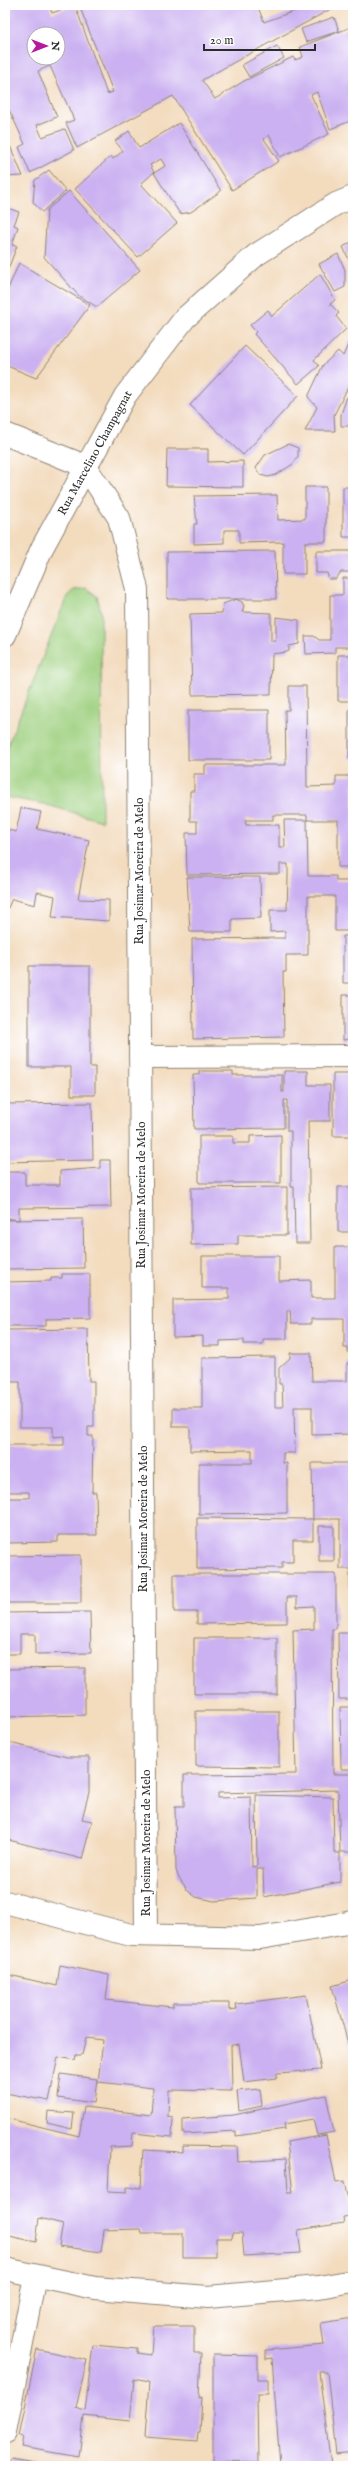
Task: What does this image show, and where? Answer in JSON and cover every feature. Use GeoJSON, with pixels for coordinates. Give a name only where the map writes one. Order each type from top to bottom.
{"type":"FeatureCollection","features":[{"type":"Feature","properties":{"kind":"street","name":"Rua Marcelino Champagnat"},"geometry":{"type":"LineString","coordinates":[[5,634],[42,548],[125,396],[185,318],[256,255],[336,204],[353,197]]}},
{"type":"Feature","properties":{"kind":"street"},"geometry":{"type":"LineString","coordinates":[[5,434],[86,466]]}},
{"type":"Feature","properties":{"kind":"street","name":"Rua Josimar Moreira de Melo"},"geometry":{"type":"LineString","coordinates":[[86,466],[119,518],[137,589],[146,1935]]}},
{"type":"Feature","properties":{"kind":"street"},"geometry":{"type":"LineString","coordinates":[[140,1057],[353,1056]]}},
{"type":"Feature","properties":{"kind":"street"},"geometry":{"type":"LineString","coordinates":[[5,1902],[131,1935],[260,1938],[353,1922]]}},
{"type":"Feature","properties":{"kind":"street"},"geometry":{"type":"LineString","coordinates":[[5,2269],[95,2288],[208,2297],[319,2287],[353,2281]]}},
{"type":"Feature","properties":{"kind":"street"},"geometry":{"type":"LineString","coordinates":[[5,2432],[35,2276]]}},
{"type":"Feature","properties":{"kind":"green space"},"geometry":{"type":"Polygon","coordinates":[[[86,588],[97,596],[101,612],[102,821],[44,804],[5,797],[5,752],[67,596],[74,590],[86,588]]]}},
{"type":"Feature","properties":{"kind":"building"},"geometry":{"type":"Polygon","coordinates":[[[5,5],[49,5],[52,13],[75,5],[107,94],[113,92],[79,5],[257,5],[264,22],[300,9],[299,5],[338,5],[202,80],[215,99],[244,81],[293,57],[295,60],[303,57],[300,47],[351,27],[353,120],[330,129],[317,92],[311,95],[329,134],[280,157],[269,135],[264,139],[279,161],[232,190],[173,96],[77,148],[66,123],[74,120],[50,66],[38,71],[57,117],[37,125],[42,137],[65,129],[74,150],[30,173],[19,147],[25,144],[5,101],[5,5]]]}},
{"type":"Feature","properties":{"kind":"building"},"geometry":{"type":"Polygon","coordinates":[[[334,17],[339,31],[306,42],[301,29],[334,17]]]}},
{"type":"Feature","properties":{"kind":"building"},"geometry":{"type":"Polygon","coordinates":[[[277,46],[284,58],[249,77],[242,65],[277,46]]]}},
{"type":"Feature","properties":{"kind":"building"},"geometry":{"type":"Polygon","coordinates":[[[179,123],[221,191],[191,212],[180,214],[154,173],[165,166],[161,159],[150,165],[154,172],[141,184],[177,223],[138,257],[75,189],[111,156],[113,159],[123,151],[115,141],[129,131],[139,148],[179,123]]]}},
{"type":"Feature","properties":{"kind":"building"},"geometry":{"type":"Polygon","coordinates":[[[5,140],[8,147],[10,146],[23,176],[5,177],[5,140]]]}},
{"type":"Feature","properties":{"kind":"building"},"geometry":{"type":"Polygon","coordinates":[[[49,170],[66,191],[42,212],[33,202],[35,180],[49,170]]]}},
{"type":"Feature","properties":{"kind":"building"},"geometry":{"type":"Polygon","coordinates":[[[69,191],[140,270],[97,307],[79,296],[44,257],[47,210],[69,191]]]}},
{"type":"Feature","properties":{"kind":"building"},"geometry":{"type":"Polygon","coordinates":[[[5,207],[19,212],[14,225],[18,227],[12,245],[17,246],[5,277],[5,207]]]}},
{"type":"Feature","properties":{"kind":"building"},"geometry":{"type":"Polygon","coordinates":[[[353,241],[353,268],[343,247],[353,241]]]}},
{"type":"Feature","properties":{"kind":"building"},"geometry":{"type":"Polygon","coordinates":[[[338,254],[345,270],[345,287],[335,292],[319,264],[338,254]]]}},
{"type":"Feature","properties":{"kind":"building"},"geometry":{"type":"Polygon","coordinates":[[[19,263],[90,305],[36,378],[5,365],[5,296],[19,263]]]}},
{"type":"Feature","properties":{"kind":"building"},"geometry":{"type":"Polygon","coordinates":[[[320,274],[335,300],[330,304],[339,313],[336,316],[346,329],[314,360],[319,366],[298,384],[254,334],[256,332],[250,325],[268,310],[272,316],[320,274]]]}},
{"type":"Feature","properties":{"kind":"building"},"geometry":{"type":"Polygon","coordinates":[[[350,340],[353,341],[353,386],[349,385],[334,415],[335,431],[305,431],[317,407],[308,397],[323,365],[338,351],[343,356],[350,340]]]}},
{"type":"Feature","properties":{"kind":"building"},"geometry":{"type":"Polygon","coordinates":[[[245,346],[298,396],[243,455],[190,405],[245,346]]]}},
{"type":"Feature","properties":{"kind":"building"},"geometry":{"type":"Polygon","coordinates":[[[347,397],[353,397],[353,426],[341,426],[341,414],[347,397]]]}},
{"type":"Feature","properties":{"kind":"building"},"geometry":{"type":"Polygon","coordinates":[[[288,444],[298,448],[298,456],[293,464],[276,475],[268,477],[260,475],[256,468],[265,455],[288,444]]]}},
{"type":"Feature","properties":{"kind":"building"},"geometry":{"type":"Polygon","coordinates":[[[167,449],[208,449],[208,462],[243,461],[243,487],[166,486],[167,449]]]}},
{"type":"Feature","properties":{"kind":"building"},"geometry":{"type":"Polygon","coordinates":[[[305,487],[326,487],[326,542],[305,542],[305,574],[283,574],[283,542],[239,543],[239,530],[224,530],[224,543],[194,544],[194,524],[197,524],[194,496],[277,495],[278,520],[305,519],[305,487]]]}},
{"type":"Feature","properties":{"kind":"building"},"geometry":{"type":"Polygon","coordinates":[[[343,487],[353,487],[353,537],[343,537],[343,487]]]}},
{"type":"Feature","properties":{"kind":"building"},"geometry":{"type":"Polygon","coordinates":[[[275,551],[276,599],[167,599],[167,552],[275,551]]]}},
{"type":"Feature","properties":{"kind":"building"},"geometry":{"type":"Polygon","coordinates":[[[316,551],[353,551],[353,572],[341,572],[336,579],[329,579],[327,573],[316,573],[316,551]]]}},
{"type":"Feature","properties":{"kind":"building"},"geometry":{"type":"Polygon","coordinates":[[[343,578],[353,578],[353,647],[335,647],[335,653],[306,654],[305,636],[314,636],[319,640],[330,640],[330,595],[343,595],[343,578]]]}},
{"type":"Feature","properties":{"kind":"building"},"geometry":{"type":"Polygon","coordinates":[[[236,599],[242,602],[244,606],[242,612],[271,613],[271,641],[275,641],[276,638],[276,617],[299,620],[299,644],[289,646],[289,651],[287,652],[272,654],[271,694],[192,695],[190,614],[222,613],[223,604],[236,599]]]}},
{"type":"Feature","properties":{"kind":"building"},"geometry":{"type":"Polygon","coordinates":[[[338,655],[353,655],[353,701],[338,701],[338,655]]]}},
{"type":"Feature","properties":{"kind":"building"},"geometry":{"type":"Polygon","coordinates":[[[289,686],[306,686],[307,787],[336,786],[336,776],[351,776],[351,771],[353,771],[353,867],[338,867],[338,820],[307,820],[308,876],[336,876],[336,881],[353,881],[353,931],[335,931],[335,896],[308,896],[308,955],[286,955],[286,972],[283,972],[284,1037],[193,1039],[192,939],[285,938],[285,931],[270,932],[270,910],[287,910],[288,877],[288,864],[280,864],[280,874],[187,875],[186,833],[197,833],[197,821],[190,821],[190,791],[194,791],[194,774],[205,774],[205,765],[286,765],[285,710],[289,710],[289,686]],[[273,815],[273,820],[245,820],[246,825],[279,825],[279,847],[285,847],[284,820],[307,820],[307,815],[273,815]]]}},
{"type":"Feature","properties":{"kind":"building"},"geometry":{"type":"Polygon","coordinates":[[[349,709],[353,709],[353,759],[349,759],[349,709]]]}},
{"type":"Feature","properties":{"kind":"building"},"geometry":{"type":"Polygon","coordinates":[[[188,710],[269,710],[269,760],[188,760],[188,710]]]}},
{"type":"Feature","properties":{"kind":"building"},"geometry":{"type":"Polygon","coordinates":[[[21,808],[41,812],[37,829],[89,840],[78,899],[109,900],[109,921],[52,917],[55,896],[37,892],[35,905],[12,899],[5,914],[5,829],[16,832],[21,808]]]}},
{"type":"Feature","properties":{"kind":"building"},"geometry":{"type":"Polygon","coordinates":[[[187,877],[260,877],[261,918],[232,919],[232,932],[190,932],[187,877]]]}},
{"type":"Feature","properties":{"kind":"building"},"geometry":{"type":"Polygon","coordinates":[[[343,936],[353,936],[353,983],[343,983],[343,936]]]}},
{"type":"Feature","properties":{"kind":"building"},"geometry":{"type":"Polygon","coordinates":[[[29,966],[90,966],[90,1067],[95,1067],[95,1095],[71,1095],[71,1067],[29,1067],[29,966]]]}},
{"type":"Feature","properties":{"kind":"building"},"geometry":{"type":"Polygon","coordinates":[[[343,995],[353,995],[353,1039],[343,1040],[343,995]]]}},
{"type":"Feature","properties":{"kind":"building"},"geometry":{"type":"Polygon","coordinates":[[[199,1071],[233,1071],[233,1075],[282,1075],[282,1092],[284,1092],[284,1071],[308,1071],[308,1085],[330,1085],[330,1121],[308,1121],[310,1243],[295,1243],[294,1187],[291,1187],[291,1131],[287,1131],[287,1100],[284,1100],[284,1128],[194,1129],[193,1075],[199,1075],[199,1071]]]}},
{"type":"Feature","properties":{"kind":"building"},"geometry":{"type":"Polygon","coordinates":[[[333,1074],[353,1074],[353,1136],[333,1136],[333,1074]]]}},
{"type":"Feature","properties":{"kind":"building"},"geometry":{"type":"Polygon","coordinates":[[[92,1103],[93,1160],[5,1162],[5,1104],[92,1103]]]}},
{"type":"Feature","properties":{"kind":"building"},"geometry":{"type":"Polygon","coordinates":[[[281,1135],[281,1183],[199,1183],[199,1136],[233,1136],[233,1143],[250,1143],[250,1136],[281,1135]]]}},
{"type":"Feature","properties":{"kind":"building"},"geometry":{"type":"Polygon","coordinates":[[[100,1160],[110,1160],[111,1207],[19,1208],[19,1220],[5,1218],[5,1172],[25,1172],[25,1185],[60,1185],[60,1171],[100,1168],[100,1160]]]}},
{"type":"Feature","properties":{"kind":"building"},"geometry":{"type":"Polygon","coordinates":[[[287,1187],[287,1235],[238,1235],[238,1244],[191,1245],[191,1188],[287,1187]]]}},
{"type":"Feature","properties":{"kind":"building"},"geometry":{"type":"Polygon","coordinates":[[[338,1187],[353,1187],[353,1232],[338,1232],[338,1187]]]}},
{"type":"Feature","properties":{"kind":"building"},"geometry":{"type":"Polygon","coordinates":[[[83,1219],[84,1268],[5,1269],[5,1220],[83,1219]]]}},
{"type":"Feature","properties":{"kind":"building"},"geometry":{"type":"Polygon","coordinates":[[[335,1247],[353,1247],[353,1353],[348,1353],[348,1348],[344,1348],[344,1319],[311,1319],[311,1324],[291,1324],[290,1311],[287,1311],[287,1339],[263,1339],[263,1344],[244,1344],[244,1340],[220,1341],[220,1346],[203,1346],[203,1336],[173,1337],[173,1300],[229,1299],[229,1288],[202,1288],[202,1256],[279,1256],[279,1281],[311,1280],[311,1298],[335,1298],[335,1247]]]}},
{"type":"Feature","properties":{"kind":"building"},"geometry":{"type":"Polygon","coordinates":[[[62,1274],[90,1274],[90,1318],[46,1319],[46,1326],[5,1326],[5,1282],[51,1281],[51,1278],[62,1278],[62,1274]]]}},
{"type":"Feature","properties":{"kind":"building"},"geometry":{"type":"Polygon","coordinates":[[[88,1329],[89,1381],[94,1381],[94,1427],[88,1427],[88,1436],[93,1436],[92,1492],[96,1492],[97,1535],[58,1535],[58,1542],[8,1543],[8,1548],[5,1548],[5,1498],[29,1498],[29,1492],[5,1492],[5,1445],[64,1445],[64,1436],[53,1437],[53,1427],[20,1427],[20,1382],[6,1382],[5,1330],[88,1329]]]}},
{"type":"Feature","properties":{"kind":"building"},"geometry":{"type":"Polygon","coordinates":[[[290,1353],[311,1353],[312,1381],[347,1381],[347,1363],[353,1363],[353,1434],[312,1435],[312,1407],[294,1407],[295,1453],[283,1453],[283,1463],[287,1463],[287,1513],[199,1514],[199,1463],[252,1463],[252,1450],[190,1451],[190,1427],[173,1427],[173,1408],[202,1408],[202,1358],[275,1357],[275,1407],[283,1407],[282,1384],[279,1384],[279,1368],[290,1358],[290,1353]]]}},
{"type":"Feature","properties":{"kind":"building"},"geometry":{"type":"Polygon","coordinates":[[[312,1463],[353,1463],[353,1500],[349,1500],[349,1519],[353,1519],[353,1569],[340,1569],[340,1519],[313,1519],[312,1463]]]}},
{"type":"Feature","properties":{"kind":"building"},"geometry":{"type":"Polygon","coordinates":[[[197,1518],[313,1519],[313,1540],[293,1540],[293,1562],[282,1562],[282,1568],[197,1569],[197,1518]]]}},
{"type":"Feature","properties":{"kind":"building"},"geometry":{"type":"Polygon","coordinates":[[[319,1526],[334,1526],[334,1561],[319,1561],[319,1526]]]}},
{"type":"Feature","properties":{"kind":"building"},"geometry":{"type":"Polygon","coordinates":[[[81,1555],[81,1603],[5,1603],[5,1556],[81,1555]]]}},
{"type":"Feature","properties":{"kind":"building"},"geometry":{"type":"Polygon","coordinates":[[[350,1573],[353,1573],[353,1625],[350,1625],[350,1573]]]}},
{"type":"Feature","properties":{"kind":"building"},"geometry":{"type":"Polygon","coordinates":[[[174,1574],[336,1574],[336,1629],[332,1629],[333,1774],[353,1774],[353,1852],[340,1852],[338,1790],[218,1793],[218,1798],[251,1797],[252,1867],[257,1866],[256,1795],[333,1797],[334,1853],[340,1853],[340,1882],[264,1897],[263,1869],[257,1869],[257,1898],[214,1901],[196,1897],[188,1891],[178,1876],[176,1870],[175,1806],[184,1806],[184,1775],[296,1774],[293,1630],[314,1629],[314,1606],[297,1607],[297,1597],[287,1597],[287,1623],[197,1624],[197,1612],[174,1612],[174,1574]]]}},
{"type":"Feature","properties":{"kind":"building"},"geometry":{"type":"Polygon","coordinates":[[[90,1612],[91,1653],[35,1654],[35,1634],[20,1634],[20,1654],[5,1654],[5,1613],[90,1612]]]}},
{"type":"Feature","properties":{"kind":"building"},"geometry":{"type":"Polygon","coordinates":[[[338,1633],[353,1633],[353,1699],[339,1699],[338,1633]]]}},
{"type":"Feature","properties":{"kind":"building"},"geometry":{"type":"Polygon","coordinates":[[[194,1638],[277,1638],[277,1694],[194,1694],[194,1638]]]}},
{"type":"Feature","properties":{"kind":"building"},"geometry":{"type":"Polygon","coordinates":[[[85,1668],[85,1715],[5,1717],[5,1669],[85,1668]]]}},
{"type":"Feature","properties":{"kind":"building"},"geometry":{"type":"Polygon","coordinates":[[[340,1707],[353,1707],[353,1769],[341,1769],[340,1707]]]}},
{"type":"Feature","properties":{"kind":"building"},"geometry":{"type":"Polygon","coordinates":[[[196,1711],[279,1711],[279,1767],[196,1766],[196,1711]]]}},
{"type":"Feature","properties":{"kind":"building"},"geometry":{"type":"Polygon","coordinates":[[[10,1743],[67,1757],[89,1757],[89,1792],[82,1819],[92,1821],[82,1859],[5,1839],[5,1763],[10,1743]]]}},
{"type":"Feature","properties":{"kind":"building"},"geometry":{"type":"Polygon","coordinates":[[[60,1965],[109,1975],[106,2000],[173,2007],[173,2003],[229,2003],[229,2010],[237,2009],[236,2004],[306,1995],[321,2070],[277,2073],[277,2078],[244,2082],[239,2044],[231,2045],[232,2091],[169,2090],[168,2117],[173,2118],[172,2137],[133,2133],[132,2146],[110,2147],[108,2191],[127,2192],[127,2187],[141,2188],[143,2150],[183,2152],[183,2146],[237,2147],[238,2162],[286,2159],[288,2193],[293,2193],[287,2142],[326,2135],[336,2182],[345,2181],[352,2216],[343,2217],[344,2223],[298,2230],[301,2253],[244,2256],[242,2233],[233,2233],[232,2238],[216,2238],[216,2257],[183,2257],[183,2233],[141,2233],[140,2229],[104,2230],[101,2252],[59,2246],[63,2224],[39,2218],[36,2242],[5,2235],[8,2210],[5,2210],[5,2118],[79,2136],[84,2107],[151,2115],[153,2088],[98,2082],[103,2040],[86,2038],[82,2055],[76,2055],[75,2060],[58,2057],[49,2101],[5,2093],[5,1974],[57,1986],[60,1965]]]}},
{"type":"Feature","properties":{"kind":"building"},"geometry":{"type":"Polygon","coordinates":[[[353,1980],[353,2061],[332,1986],[353,1980]]]}},
{"type":"Feature","properties":{"kind":"building"},"geometry":{"type":"Polygon","coordinates":[[[61,2074],[97,2079],[94,2103],[58,2098],[61,2074]]]}},
{"type":"Feature","properties":{"kind":"building"},"geometry":{"type":"Polygon","coordinates":[[[260,2089],[262,2106],[239,2111],[237,2091],[260,2089]]]}},
{"type":"Feature","properties":{"kind":"building"},"geometry":{"type":"Polygon","coordinates":[[[326,2095],[334,2132],[317,2135],[313,2119],[284,2124],[285,2129],[236,2136],[236,2131],[183,2134],[183,2119],[234,2115],[326,2095]]]}},
{"type":"Feature","properties":{"kind":"building"},"geometry":{"type":"Polygon","coordinates":[[[48,2111],[74,2113],[72,2129],[47,2123],[48,2111]]]}},
{"type":"Feature","properties":{"kind":"building"},"geometry":{"type":"Polygon","coordinates":[[[353,2318],[353,2452],[336,2454],[327,2372],[319,2372],[331,2466],[280,2466],[272,2358],[266,2359],[266,2350],[324,2345],[321,2323],[353,2318]]]}},
{"type":"Feature","properties":{"kind":"building"},"geometry":{"type":"Polygon","coordinates":[[[153,2326],[194,2326],[194,2353],[201,2353],[199,2398],[202,2397],[200,2433],[198,2433],[197,2441],[145,2437],[149,2382],[134,2379],[130,2421],[84,2416],[79,2457],[21,2447],[23,2437],[19,2436],[37,2349],[87,2360],[76,2408],[85,2411],[93,2345],[137,2349],[137,2353],[151,2355],[153,2326]]]}},
{"type":"Feature","properties":{"kind":"building"},"geometry":{"type":"Polygon","coordinates":[[[213,2355],[258,2356],[258,2379],[268,2379],[268,2394],[257,2394],[258,2463],[213,2462],[213,2355]]]}},
{"type":"Feature","properties":{"kind":"building"},"geometry":{"type":"Polygon","coordinates":[[[12,2459],[47,2465],[47,2466],[9,2466],[12,2459]]]}}]}
